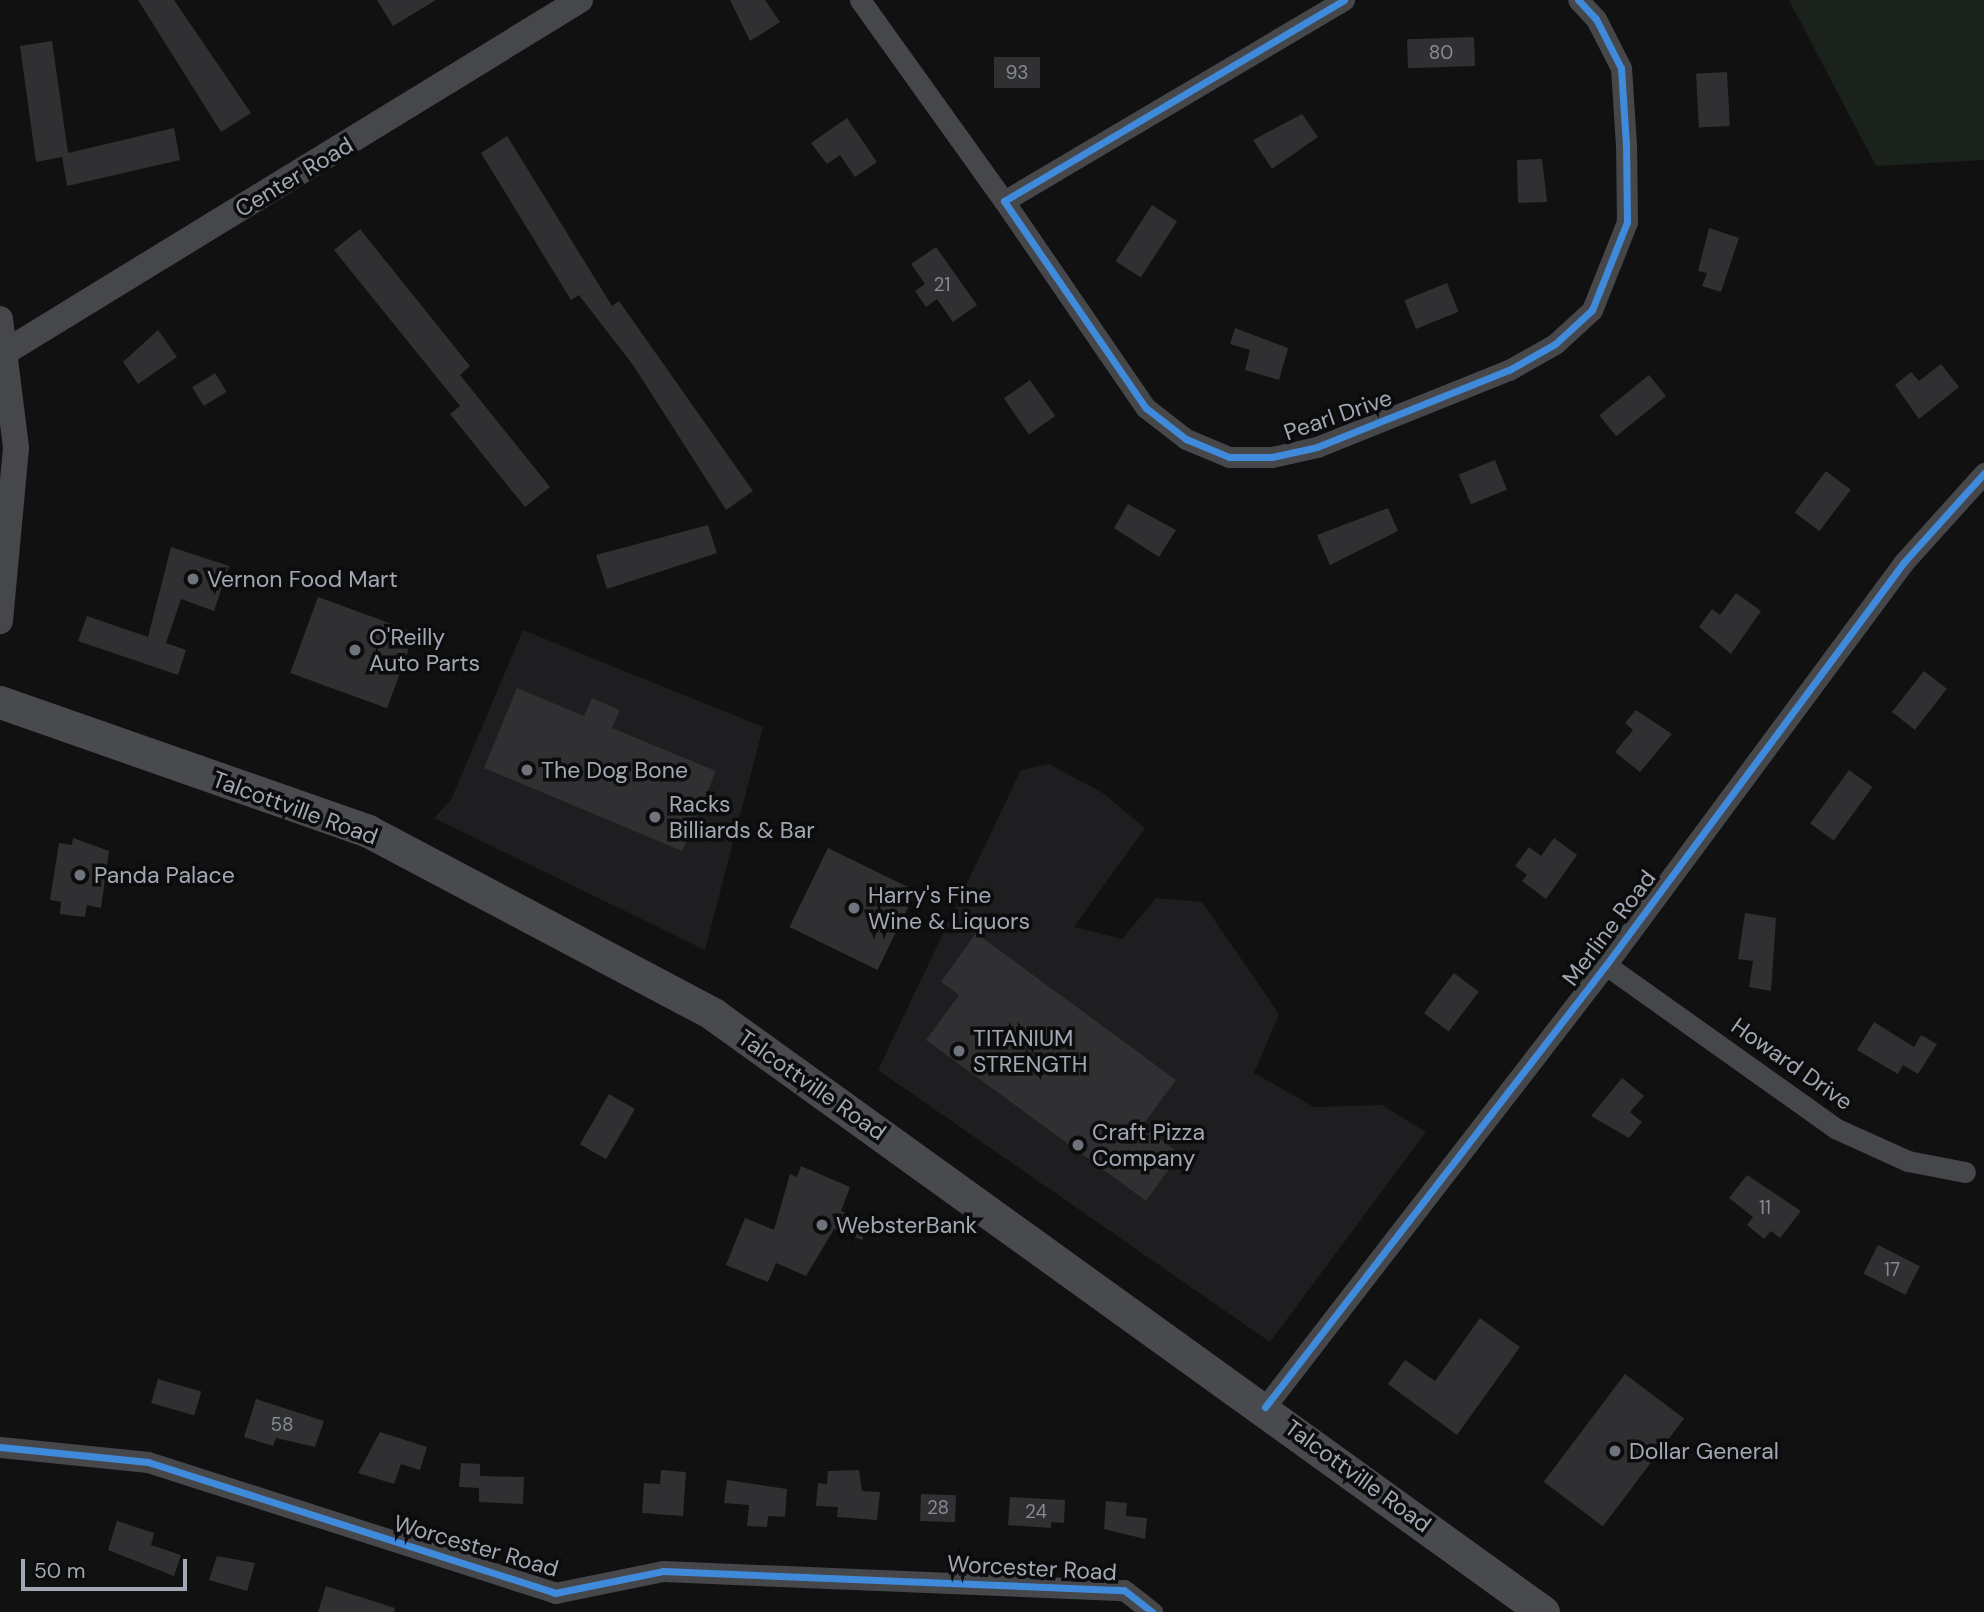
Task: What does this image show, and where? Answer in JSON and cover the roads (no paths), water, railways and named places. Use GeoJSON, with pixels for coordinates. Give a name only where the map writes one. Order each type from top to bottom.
{"type":"FeatureCollection","features":[{"type":"Feature","properties":{"kind":"main road","name":"Talcottville Road"},"geometry":{"type":"LineString","coordinates":[[0,702],[368,831],[713,1014],[1265,1407],[1543,1612]]}},
{"type":"Feature","properties":{"kind":"street","name":"Center Road"},"geometry":{"type":"LineString","coordinates":[[7,351],[580,0]]}},
{"type":"Feature","properties":{"kind":"street","name":"Pearl Drive"},"geometry":{"type":"LineString","coordinates":[[860,0],[1004,201],[1146,408],[1186,439],[1229,457],[1272,457],[1317,447],[1509,370],[1555,344],[1592,310],[1628,222],[1626,145],[1621,68],[1596,19],[1577,0]]}},
{"type":"Feature","properties":{"kind":"street"},"geometry":{"type":"LineString","coordinates":[[1004,201],[1344,0]]}},
{"type":"Feature","properties":{"kind":"street"},"geometry":{"type":"LineString","coordinates":[[0,318],[7,351],[16,448],[0,621]]}},
{"type":"Feature","properties":{"kind":"street","name":"Merline Road"},"geometry":{"type":"LineString","coordinates":[[1265,1407],[1606,965],[1904,562],[1984,473]]}},
{"type":"Feature","properties":{"kind":"street","name":"Howard Drive"},"geometry":{"type":"LineString","coordinates":[[1606,965],[1838,1129],[1908,1161],[1965,1172]]}},
{"type":"Feature","properties":{"kind":"street","name":"Worcester Road"},"geometry":{"type":"LineString","coordinates":[[0,1447],[148,1462],[555,1593],[663,1571],[1124,1590],[1152,1612]]}},
{"type":"Feature","properties":{"kind":"place","name":"Vernon Food Mart"},"geometry":{"type":"Point","coordinates":[193,579]}},
{"type":"Feature","properties":{"kind":"place","name":"O'Reilly Auto Parts"},"geometry":{"type":"Point","coordinates":[355,650]}},
{"type":"Feature","properties":{"kind":"place","name":"The Dog Bone"},"geometry":{"type":"Point","coordinates":[527,770]}},
{"type":"Feature","properties":{"kind":"place","name":"Racks Billiards & Bar"},"geometry":{"type":"Point","coordinates":[655,817]}},
{"type":"Feature","properties":{"kind":"place","name":"Panda Palace"},"geometry":{"type":"Point","coordinates":[80,875]}},
{"type":"Feature","properties":{"kind":"place","name":"Harry's Fine Wine & Liquors"},"geometry":{"type":"Point","coordinates":[854,908]}},
{"type":"Feature","properties":{"kind":"place","name":"TITANIUM STRENGTH"},"geometry":{"type":"Point","coordinates":[959,1051]}},
{"type":"Feature","properties":{"kind":"place","name":"Craft Pizza Company"},"geometry":{"type":"Point","coordinates":[1078,1145]}},
{"type":"Feature","properties":{"kind":"place","name":"WebsterBank"},"geometry":{"type":"Point","coordinates":[822,1225]}},
{"type":"Feature","properties":{"kind":"place","name":"Dollar General"},"geometry":{"type":"Point","coordinates":[1615,1451]}}]}
